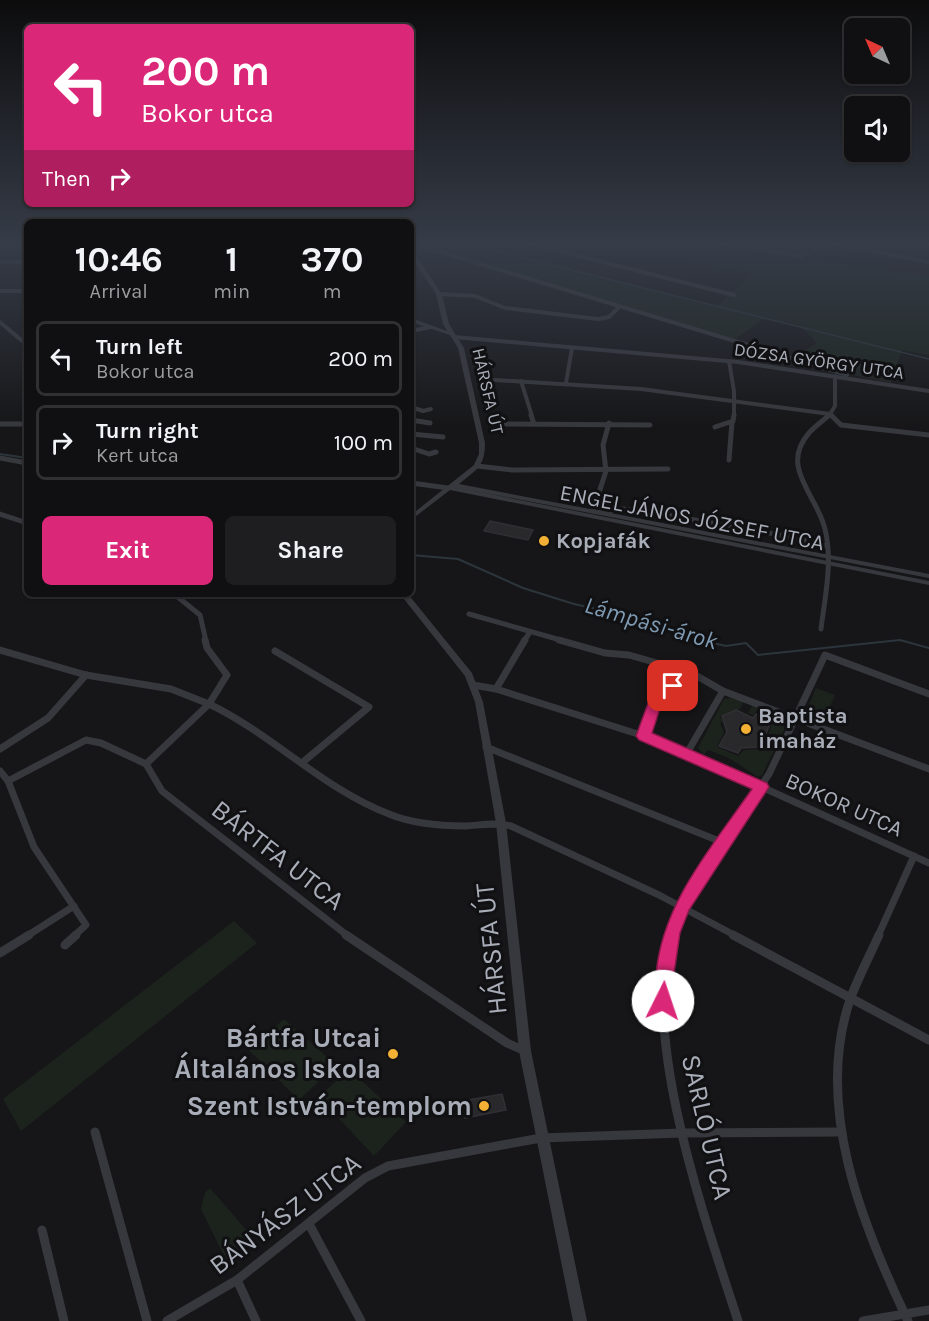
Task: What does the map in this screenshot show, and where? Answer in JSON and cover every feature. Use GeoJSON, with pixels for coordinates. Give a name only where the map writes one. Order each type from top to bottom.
{"type":"FeatureCollection","features":[{"type":"Feature","properties":{"kind":"street","name":"HÁRSFA ÚT"},"geometry":{"type":"LineString","coordinates":[[414,516],[477,466],[482,443],[466,360],[446,324],[441,305]]}},
{"type":"Feature","properties":{"kind":"street"},"geometry":{"type":"LineString","coordinates":[[497,305],[505,308],[598,319],[609,317],[619,307]]}},
{"type":"Feature","properties":{"kind":"street"},"geometry":{"type":"LineString","coordinates":[[611,305],[726,337],[854,378]]}},
{"type":"Feature","properties":{"kind":"street"},"geometry":{"type":"LineString","coordinates":[[414,321],[453,336]]}},
{"type":"Feature","properties":{"kind":"street"},"geometry":{"type":"LineString","coordinates":[[0,322],[24,342]]}},
{"type":"Feature","properties":{"kind":"street"},"geometry":{"type":"LineString","coordinates":[[414,330],[431,327]]}},
{"type":"Feature","properties":{"kind":"street","name":"DÓZSA GYÖRGY UTCA"},"geometry":{"type":"LineString","coordinates":[[453,336],[729,361],[929,391]]}},
{"type":"Feature","properties":{"kind":"street"},"geometry":{"type":"LineString","coordinates":[[566,383],[572,348]]}},
{"type":"Feature","properties":{"kind":"street"},"geometry":{"type":"LineString","coordinates":[[729,361],[737,401],[732,422],[733,436],[729,460]]}},
{"type":"Feature","properties":{"kind":"street"},"geometry":{"type":"LineString","coordinates":[[821,629],[826,559],[825,529],[819,511],[801,485],[797,467],[799,452],[807,434],[830,414],[835,406],[835,376]]}},
{"type":"Feature","properties":{"kind":"street"},"geometry":{"type":"LineString","coordinates":[[495,380],[566,383],[737,401],[830,414],[841,425],[929,435]]}},
{"type":"Feature","properties":{"kind":"street"},"geometry":{"type":"LineString","coordinates":[[521,381],[534,424]]}},
{"type":"Feature","properties":{"kind":"street"},"geometry":{"type":"LineString","coordinates":[[414,407],[423,411],[431,410]]}},
{"type":"Feature","properties":{"kind":"street"},"geometry":{"type":"LineString","coordinates":[[414,421],[430,423]]}},
{"type":"Feature","properties":{"kind":"street"},"geometry":{"type":"LineString","coordinates":[[715,427],[732,422]]}},
{"type":"Feature","properties":{"kind":"street"},"geometry":{"type":"LineString","coordinates":[[609,423],[603,445],[606,471],[596,512],[624,509],[643,511],[792,537],[826,546]]}},
{"type":"Feature","properties":{"kind":"street"},"geometry":{"type":"LineString","coordinates":[[0,424],[24,424]]}},
{"type":"Feature","properties":{"kind":"street"},"geometry":{"type":"LineString","coordinates":[[506,424],[650,425]]}},
{"type":"Feature","properties":{"kind":"street"},"geometry":{"type":"LineString","coordinates":[[414,434],[443,437]]}},
{"type":"Feature","properties":{"kind":"street"},"geometry":{"type":"LineString","coordinates":[[414,449],[429,454],[436,452]]}},
{"type":"Feature","properties":{"kind":"street"},"geometry":{"type":"LineString","coordinates":[[0,458],[24,463]]}},
{"type":"Feature","properties":{"kind":"street"},"geometry":{"type":"LineString","coordinates":[[477,466],[512,470],[668,470]]}},
{"type":"Feature","properties":{"kind":"street"},"geometry":{"type":"LineString","coordinates":[[414,483],[450,487]]}},
{"type":"Feature","properties":{"kind":"street","name":"ENGEL JÁNOS JÓZSEF UTCA"},"geometry":{"type":"LineString","coordinates":[[450,487],[596,512],[826,559],[929,583]]}},
{"type":"Feature","properties":{"kind":"street","name":"ENGEL JÁNOS JÓZSEF UTCA"},"geometry":{"type":"LineString","coordinates":[[450,487],[826,559],[929,576]]}},
{"type":"Feature","properties":{"kind":"street"},"geometry":{"type":"LineString","coordinates":[[0,514],[24,522]]}},
{"type":"Feature","properties":{"kind":"street"},"geometry":{"type":"LineString","coordinates":[[8,781],[86,740],[101,743],[146,764],[209,704],[225,682],[227,675],[207,648],[201,615],[178,597]]}},
{"type":"Feature","properties":{"kind":"street","name":"HÁRSFA ÚT"},"geometry":{"type":"LineString","coordinates":[[406,597],[450,650],[473,685],[479,702],[501,823],[525,1052],[580,1321]]}},
{"type":"Feature","properties":{"kind":"street"},"geometry":{"type":"LineString","coordinates":[[469,614],[605,653],[629,655],[692,673],[723,691],[797,717],[929,769]]}},
{"type":"Feature","properties":{"kind":"street"},"geometry":{"type":"LineString","coordinates":[[496,688],[530,632]]}},
{"type":"Feature","properties":{"kind":"street"},"geometry":{"type":"LineString","coordinates":[[0,650],[86,675],[171,689],[209,704],[232,715],[360,799],[389,815],[434,825],[501,823],[596,865],[681,907],[929,1040]]}},
{"type":"Feature","properties":{"kind":"street"},"geometry":{"type":"LineString","coordinates":[[275,651],[369,707],[303,762]]}},
{"type":"Feature","properties":{"kind":"street","name":"SARLÓ UTCA"},"geometry":{"type":"LineString","coordinates":[[738,1321],[682,1133],[663,1001],[666,963],[672,933],[681,907],[762,787],[825,655],[929,694]]}},
{"type":"Feature","properties":{"kind":"street"},"geometry":{"type":"LineString","coordinates":[[644,736],[655,701],[667,696],[681,670]]}},
{"type":"Feature","properties":{"kind":"street"},"geometry":{"type":"LineString","coordinates":[[0,749],[60,710],[86,675]]}},
{"type":"Feature","properties":{"kind":"street","name":"BOKOR UTCA"},"geometry":{"type":"LineString","coordinates":[[473,685],[496,688],[644,736],[687,753],[929,863]]}},
{"type":"Feature","properties":{"kind":"street"},"geometry":{"type":"LineString","coordinates":[[687,753],[723,691]]}},
{"type":"Feature","properties":{"kind":"street"},"geometry":{"type":"LineString","coordinates":[[486,747],[724,843]]}},
{"type":"Feature","properties":{"kind":"street","name":"BÁRTFA UTCA"},"geometry":{"type":"LineString","coordinates":[[146,764],[162,791],[305,904],[374,955],[507,1043],[525,1052]]}},
{"type":"Feature","properties":{"kind":"street"},"geometry":{"type":"LineString","coordinates":[[0,771],[8,781],[34,847],[86,925],[65,945]]}},
{"type":"Feature","properties":{"kind":"street"},"geometry":{"type":"LineString","coordinates":[[907,1318],[873,1238],[841,1132],[840,1048],[844,1018],[851,997],[914,856]]}},
{"type":"Feature","properties":{"kind":"street"},"geometry":{"type":"LineString","coordinates":[[0,953],[74,906]]}},
{"type":"Feature","properties":{"kind":"street"},"geometry":{"type":"LineString","coordinates":[[95,1132],[147,1321]]}},
{"type":"Feature","properties":{"kind":"street","name":"BÁNYÁSZ UTCA"},"geometry":{"type":"LineString","coordinates":[[167,1321],[237,1280],[365,1178],[388,1166],[542,1138],[682,1133],[841,1132]]}},
{"type":"Feature","properties":{"kind":"street"},"geometry":{"type":"LineString","coordinates":[[309,1224],[361,1321]]}},
{"type":"Feature","properties":{"kind":"street"},"geometry":{"type":"LineString","coordinates":[[42,1230],[64,1321]]}},
{"type":"Feature","properties":{"kind":"street"},"geometry":{"type":"LineString","coordinates":[[237,1280],[256,1321]]}},
{"type":"Feature","properties":{"kind":"street"},"geometry":{"type":"LineString","coordinates":[[863,1321],[907,1318],[929,1310]]}},
{"type":"Feature","properties":{"kind":"shaded area"},"geometry":{"type":"Polygon","coordinates":[[[611,305],[707,305],[716,307],[719,305],[929,305],[929,355],[902,350],[891,383],[857,376],[794,357],[817,343],[799,325],[764,319],[735,339],[611,305]]]}},
{"type":"Feature","properties":{"kind":"shaded area"},"geometry":{"type":"Polygon","coordinates":[[[816,688],[835,695],[823,722],[805,715],[816,688]]]}},
{"type":"Feature","properties":{"kind":"shaded area"},"geometry":{"type":"Polygon","coordinates":[[[724,699],[744,701],[740,709],[720,716],[723,721],[720,724],[724,732],[717,747],[738,756],[744,750],[763,749],[774,718],[757,710],[753,715],[748,713],[753,704],[787,716],[789,720],[762,775],[758,777],[727,757],[708,750],[704,755],[698,748],[724,699]]]}},
{"type":"Feature","properties":{"kind":"shaded area"},"geometry":{"type":"Polygon","coordinates":[[[234,921],[257,943],[21,1131],[3,1099],[234,921]]]}},
{"type":"Feature","properties":{"kind":"shaded area"},"geometry":{"type":"Polygon","coordinates":[[[284,1019],[336,1065],[299,1100],[249,1050],[284,1019]]]}},
{"type":"Feature","properties":{"kind":"shaded area"},"geometry":{"type":"Polygon","coordinates":[[[349,1069],[406,1122],[374,1156],[319,1097],[349,1069]]]}},
{"type":"Feature","properties":{"kind":"shaded area"},"geometry":{"type":"Polygon","coordinates":[[[210,1188],[254,1239],[228,1264],[201,1209],[205,1193],[210,1188]]]}},
{"type":"Feature","properties":{"kind":"building"},"geometry":{"type":"Polygon","coordinates":[[[490,521],[533,530],[528,540],[484,531],[490,521]]]}},
{"type":"Feature","properties":{"kind":"building","name":"Baptista imaház"},"geometry":{"type":"Polygon","coordinates":[[[736,710],[753,718],[756,714],[772,720],[760,747],[741,748],[738,753],[719,746],[727,732],[722,716],[736,710]]]}},
{"type":"Feature","properties":{"kind":"building","name":"Szent István-templom"},"geometry":{"type":"Polygon","coordinates":[[[502,1094],[506,1110],[465,1118],[462,1101],[502,1094]]]}},
{"type":"Feature","properties":{"kind":"waterway"},"geometry":{"type":"LineString","coordinates":[[711,305],[929,359]]}},
{"type":"Feature","properties":{"kind":"waterway","name":"Lámpási-árok"},"geometry":{"type":"LineString","coordinates":[[0,454],[24,458]]}},
{"type":"Feature","properties":{"kind":"waterway","name":"Lámpási-árok"},"geometry":{"type":"LineString","coordinates":[[414,555],[458,559],[523,588],[574,604],[645,620],[695,639],[726,646],[746,643],[758,655],[900,640],[929,648]]}},
{"type":"Feature","properties":{"kind":"place","name":"Kopjafák"},"geometry":{"type":"Point","coordinates":[544,541]}},
{"type":"Feature","properties":{"kind":"place","name":"Baptista imaház"},"geometry":{"type":"Point","coordinates":[746,729]}},
{"type":"Feature","properties":{"kind":"place","name":"Bártfa Utcai Általános Iskola"},"geometry":{"type":"Point","coordinates":[393,1054]}},
{"type":"Feature","properties":{"kind":"place","name":"Szent István-templom"},"geometry":{"type":"Point","coordinates":[484,1106]}},
{"type":"Feature","properties":{"kind":"route"},"geometry":{"type":"LineString","coordinates":[[663,1001],[666,963],[672,933],[681,907],[762,787],[644,736],[655,701],[667,696],[673,686]]}}]}
